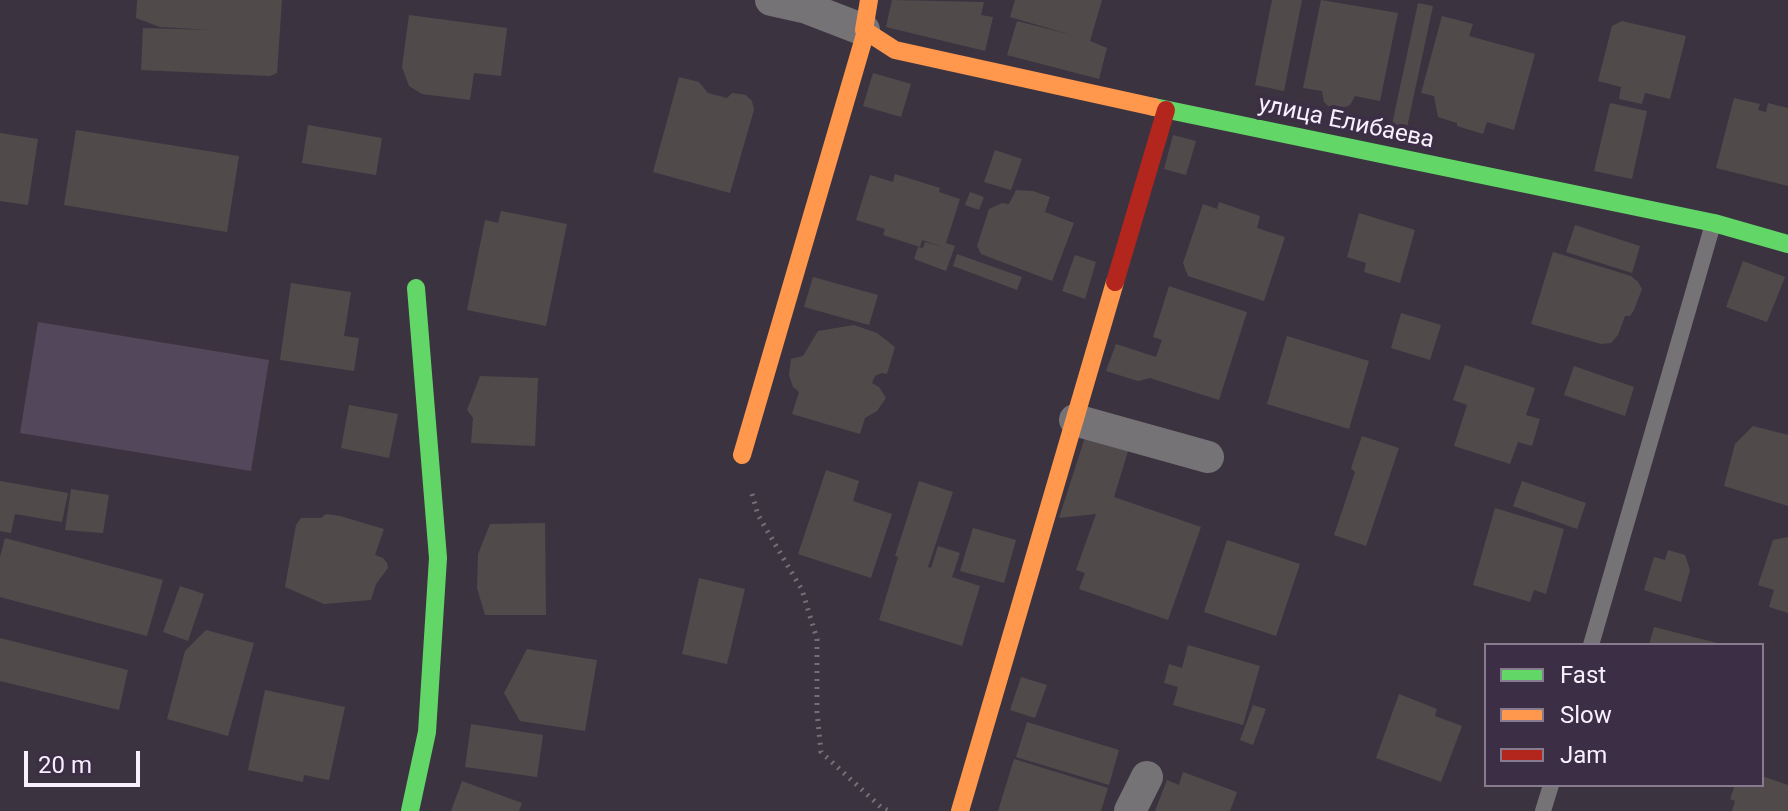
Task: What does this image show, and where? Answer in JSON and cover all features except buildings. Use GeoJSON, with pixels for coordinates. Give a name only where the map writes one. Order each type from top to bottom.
{"type":"FeatureCollection","features":[{"type":"Feature","properties":{"kind":"street"},"geometry":{"type":"LineString","coordinates":[[742,455],[866,20],[771,0]]}},
{"type":"Feature","properties":{"kind":"street","name":"улица Елибаева"},"geometry":{"type":"LineString","coordinates":[[866,20],[895,50],[1166,110],[1714,223],[1788,244]]}},
{"type":"Feature","properties":{"kind":"street"},"geometry":{"type":"LineString","coordinates":[[960,811],[1166,110]]}},
{"type":"Feature","properties":{"kind":"street"},"geometry":{"type":"LineString","coordinates":[[410,811],[427,732],[438,558],[416,288]]}},
{"type":"Feature","properties":{"kind":"street"},"geometry":{"type":"LineString","coordinates":[[1075,420],[1208,457]]}},
{"type":"Feature","properties":{"kind":"street"},"geometry":{"type":"LineString","coordinates":[[1130,811],[1147,777]]}},
{"type":"Feature","properties":{"kind":"lane"},"geometry":{"type":"LineString","coordinates":[[1592,643],[1714,223]]}},
{"type":"Feature","properties":{"kind":"lane"},"geometry":{"type":"LineString","coordinates":[[1543,811],[1550,787]]}},
{"type":"Feature","properties":{"kind":"path"},"geometry":{"type":"LineString","coordinates":[[742,455],[758,515],[802,590],[817,639],[817,712],[821,752],[883,809],[891,811]]}},
{"type":"Feature","properties":{"kind":"shaded area"},"geometry":{"type":"Polygon","coordinates":[[[38,322],[269,360],[251,471],[20,433],[38,322]]]}},
{"type":"Feature","properties":{"kind":"traffic: fast"},"geometry":{"type":"LineString","coordinates":[[1154,107],[1714,223],[1788,244]]}},
{"type":"Feature","properties":{"kind":"traffic: fast"},"geometry":{"type":"LineString","coordinates":[[410,811],[427,732],[438,558],[416,288]]}},
{"type":"Feature","properties":{"kind":"traffic: slow"},"geometry":{"type":"LineString","coordinates":[[869,0],[864,30],[895,50],[1154,107]]}},
{"type":"Feature","properties":{"kind":"traffic: slow"},"geometry":{"type":"LineString","coordinates":[[742,455],[866,31]]}},
{"type":"Feature","properties":{"kind":"traffic: slow"},"geometry":{"type":"LineString","coordinates":[[960,811],[1115,282]]}},
{"type":"Feature","properties":{"kind":"traffic: jam"},"geometry":{"type":"LineString","coordinates":[[1115,282],[1166,110]]}}]}
